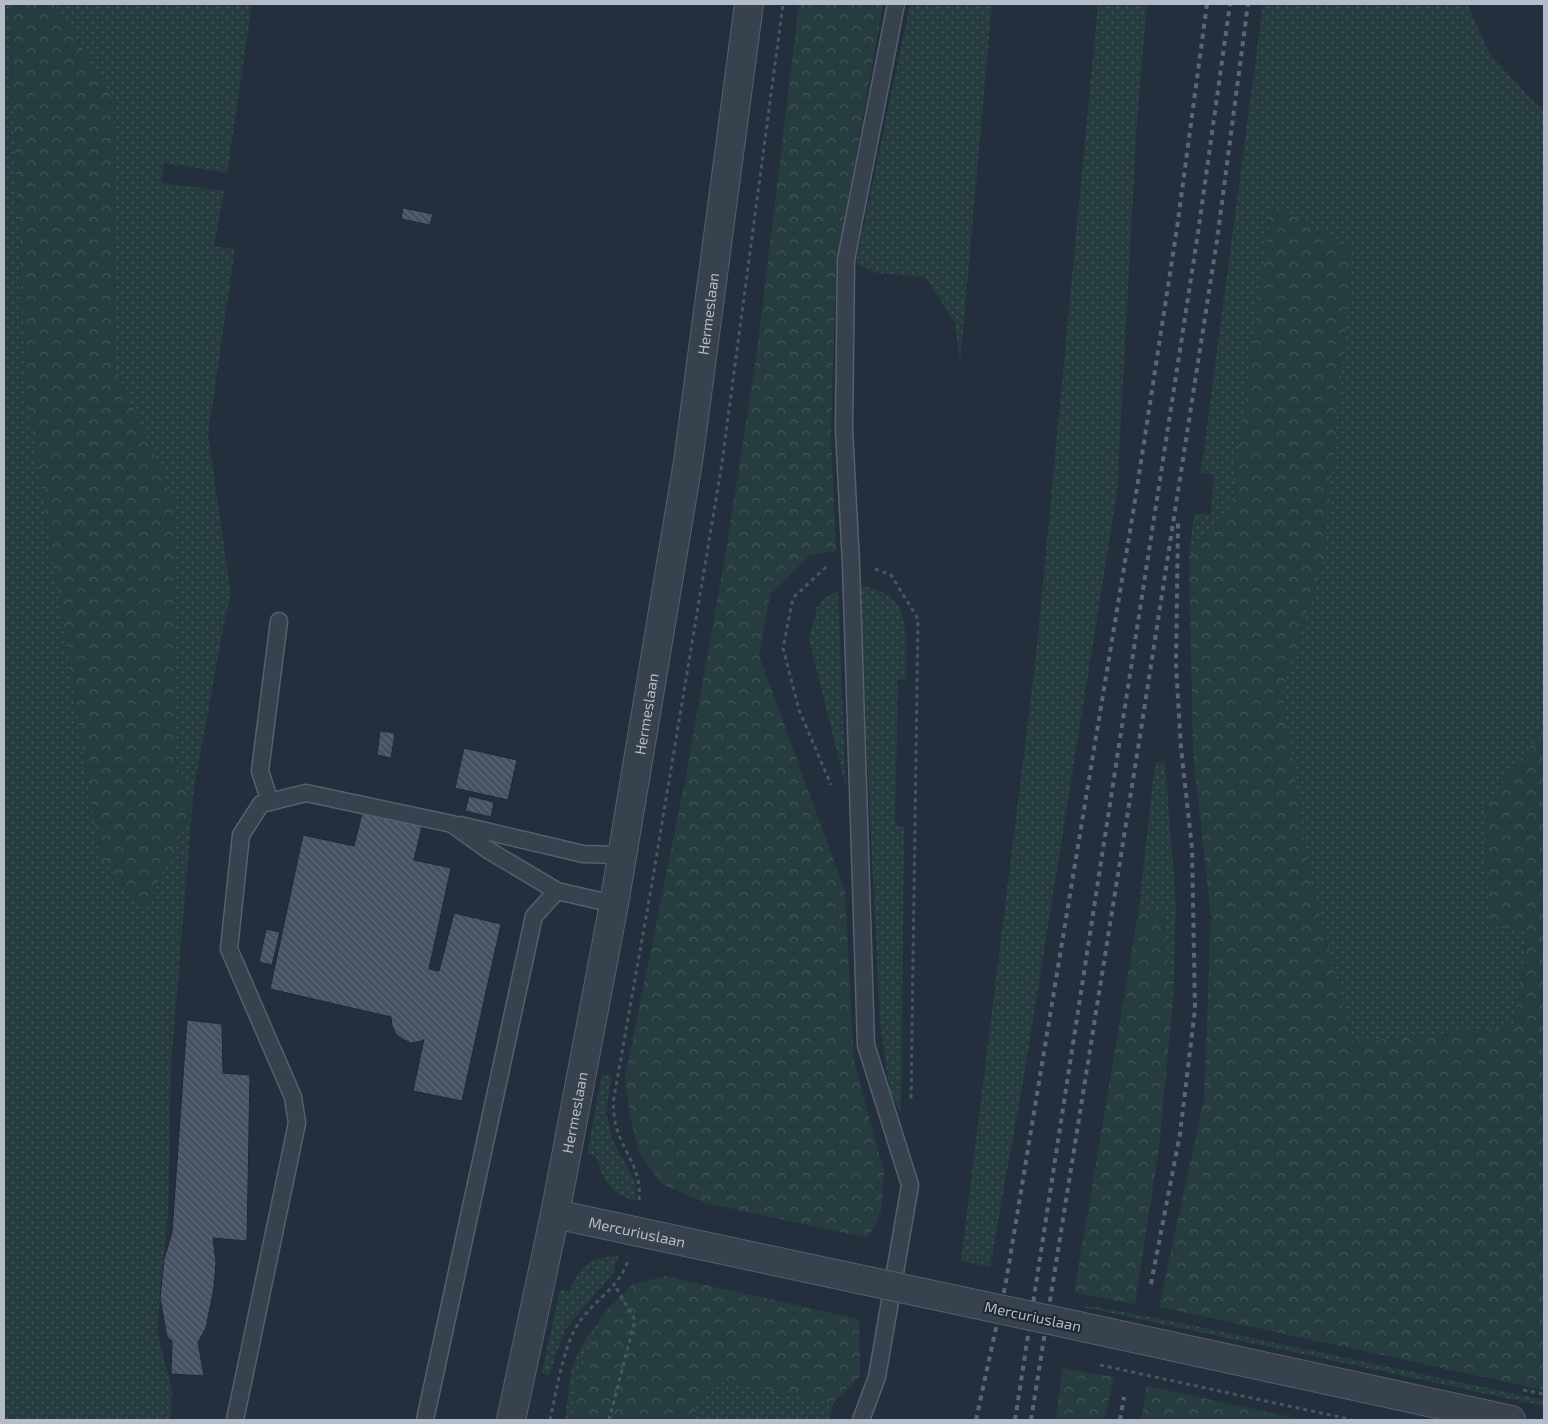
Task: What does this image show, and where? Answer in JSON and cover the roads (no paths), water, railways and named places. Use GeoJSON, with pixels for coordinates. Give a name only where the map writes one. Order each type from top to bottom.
{"type":"FeatureCollection","features":[{"type":"Feature","properties":{"kind":"street","name":"Hermeslaan"},"geometry":{"type":"LineString","coordinates":[[511,1420],[555,1214],[614,904],[688,462],[749,4]]}},
{"type":"Feature","properties":{"kind":"street","name":"Mercuriuslaan"},"geometry":{"type":"LineString","coordinates":[[555,1214],[1511,1420]]}},
{"type":"Feature","properties":{"kind":"lane"},"geometry":{"type":"LineString","coordinates":[[861,1420],[877,1377],[910,1185],[866,1045],[852,564],[844,430],[846,260],[896,4]]}},
{"type":"Feature","properties":{"kind":"lane"},"geometry":{"type":"LineString","coordinates":[[270,802],[260,771],[279,621]]}},
{"type":"Feature","properties":{"kind":"lane"},"geometry":{"type":"LineString","coordinates":[[235,1420],[297,1123],[293,1097],[230,949],[241,835],[261,804],[306,793],[583,854],[622,855]]}},
{"type":"Feature","properties":{"kind":"lane"},"geometry":{"type":"LineString","coordinates":[[452,824],[488,850],[557,891],[614,904]]}},
{"type":"Feature","properties":{"kind":"lane"},"geometry":{"type":"LineString","coordinates":[[425,1420],[534,916],[557,891]]}},
{"type":"Feature","properties":{"kind":"railway"},"geometry":{"type":"LineString","coordinates":[[976,1420],[1006,1282],[1134,507],[1177,228],[1207,4]]}},
{"type":"Feature","properties":{"kind":"railway"},"geometry":{"type":"LineString","coordinates":[[1015,1420],[1198,233],[1230,4]]}},
{"type":"Feature","properties":{"kind":"railway"},"geometry":{"type":"LineString","coordinates":[[1031,1420],[1217,240],[1248,4]]}},
{"type":"Feature","properties":{"kind":"railway"},"geometry":{"type":"LineString","coordinates":[[1151,1284],[1180,1134],[1195,1009],[1192,848],[1181,748],[1176,665],[1178,523]]}},
{"type":"Feature","properties":{"kind":"railway"},"geometry":{"type":"LineString","coordinates":[[1120,1420],[1124,1397]]}}]}
